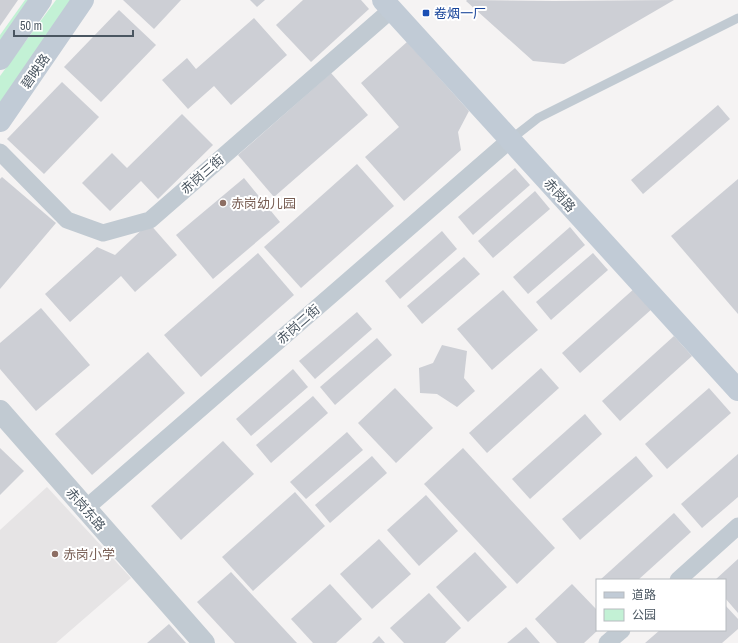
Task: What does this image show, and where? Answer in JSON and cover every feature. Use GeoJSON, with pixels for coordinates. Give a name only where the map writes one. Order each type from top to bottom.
{"type":"FeatureCollection","features":[{"type":"Feature","properties":{"kind":"main road"},"geometry":{"type":"LineString","coordinates":[[0,59],[41,0]]}},
{"type":"Feature","properties":{"kind":"main road","name":"碧映路"},"geometry":{"type":"LineString","coordinates":[[0,121],[83,0]]}},
{"type":"Feature","properties":{"kind":"main road","name":"赤岗路"},"geometry":{"type":"LineString","coordinates":[[387,5],[738,390]]}},
{"type":"Feature","properties":{"kind":"street","name":"赤岗三街"},"geometry":{"type":"LineString","coordinates":[[0,152],[67,220],[103,233],[150,220],[387,5]]}},
{"type":"Feature","properties":{"kind":"street","name":"赤岗二街"},"geometry":{"type":"LineString","coordinates":[[85,509],[510,140]]}},
{"type":"Feature","properties":{"kind":"street","name":"赤岗东路"},"geometry":{"type":"LineString","coordinates":[[0,411],[204,643]]}},
{"type":"Feature","properties":{"kind":"street"},"geometry":{"type":"LineString","coordinates":[[679,579],[738,526]]}},
{"type":"Feature","properties":{"kind":"street"},"geometry":{"type":"LineString","coordinates":[[607,643],[621,631]]}},
{"type":"Feature","properties":{"kind":"lane"},"geometry":{"type":"LineString","coordinates":[[510,140],[538,118],[738,18]]}},
{"type":"Feature","properties":{"kind":"shaded area","name":"赤岗小学"},"geometry":{"type":"Polygon","coordinates":[[[47,487],[131,578],[56,643],[0,643],[0,530],[47,487]]]}},
{"type":"Feature","properties":{"kind":"green space"},"geometry":{"type":"Polygon","coordinates":[[[25,0],[34,0],[0,46],[0,35],[25,0]]]}},
{"type":"Feature","properties":{"kind":"green space"},"geometry":{"type":"Polygon","coordinates":[[[56,0],[75,0],[0,109],[0,76],[56,0]]]}},
{"type":"Feature","properties":{"kind":"building"},"geometry":{"type":"Polygon","coordinates":[[[0,0],[18,0],[0,26],[0,0]]]}},
{"type":"Feature","properties":{"kind":"building"},"geometry":{"type":"Polygon","coordinates":[[[123,0],[181,0],[154,29],[123,0]]]}},
{"type":"Feature","properties":{"kind":"building"},"geometry":{"type":"Polygon","coordinates":[[[250,0],[265,0],[257,7],[250,0]]]}},
{"type":"Feature","properties":{"kind":"building"},"geometry":{"type":"Polygon","coordinates":[[[303,0],[361,0],[369,9],[311,62],[276,25],[303,0]]]}},
{"type":"Feature","properties":{"kind":"building"},"geometry":{"type":"Polygon","coordinates":[[[674,0],[564,64],[533,61],[466,1],[674,0]]]}},
{"type":"Feature","properties":{"kind":"building"},"geometry":{"type":"Polygon","coordinates":[[[119,10],[156,45],[101,102],[64,67],[119,10]]]}},
{"type":"Feature","properties":{"kind":"building"},"geometry":{"type":"Polygon","coordinates":[[[254,18],[287,55],[231,105],[214,86],[188,109],[162,80],[187,58],[196,69],[254,18]]]}},
{"type":"Feature","properties":{"kind":"building"},"geometry":{"type":"Polygon","coordinates":[[[407,42],[469,111],[458,132],[461,150],[404,201],[365,157],[399,127],[361,83],[407,42]]]}},
{"type":"Feature","properties":{"kind":"building"},"geometry":{"type":"Polygon","coordinates":[[[331,73],[368,115],[274,197],[238,155],[331,73]]]}},
{"type":"Feature","properties":{"kind":"building"},"geometry":{"type":"Polygon","coordinates":[[[62,82],[99,117],[44,174],[7,139],[62,82]]]}},
{"type":"Feature","properties":{"kind":"building"},"geometry":{"type":"Polygon","coordinates":[[[718,105],[730,119],[643,194],[631,180],[718,105]]]}},
{"type":"Feature","properties":{"kind":"building"},"geometry":{"type":"Polygon","coordinates":[[[182,114],[213,145],[158,199],[141,181],[110,211],[82,183],[112,153],[127,168],[182,114]]]}},
{"type":"Feature","properties":{"kind":"building"},"geometry":{"type":"Polygon","coordinates":[[[357,164],[394,206],[301,288],[264,247],[357,164]]]}},
{"type":"Feature","properties":{"kind":"building"},"geometry":{"type":"Polygon","coordinates":[[[515,168],[530,185],[473,235],[458,217],[515,168]]]}},
{"type":"Feature","properties":{"kind":"building"},"geometry":{"type":"Polygon","coordinates":[[[2,177],[56,223],[0,289],[0,179],[2,177]]]}},
{"type":"Feature","properties":{"kind":"building"},"geometry":{"type":"Polygon","coordinates":[[[244,178],[280,222],[213,279],[176,235],[244,178]]]}},
{"type":"Feature","properties":{"kind":"building"},"geometry":{"type":"Polygon","coordinates":[[[738,179],[738,314],[671,236],[738,179]]]}},
{"type":"Feature","properties":{"kind":"building"},"geometry":{"type":"Polygon","coordinates":[[[535,191],[550,209],[493,258],[478,241],[535,191]]]}},
{"type":"Feature","properties":{"kind":"building"},"geometry":{"type":"Polygon","coordinates":[[[149,223],[177,255],[135,292],[121,276],[70,322],[45,294],[97,247],[115,255],[149,223]]]}},
{"type":"Feature","properties":{"kind":"building"},"geometry":{"type":"Polygon","coordinates":[[[570,227],[585,245],[528,294],[513,277],[570,227]]]}},
{"type":"Feature","properties":{"kind":"building"},"geometry":{"type":"Polygon","coordinates":[[[442,231],[457,249],[400,299],[385,281],[442,231]]]}},
{"type":"Feature","properties":{"kind":"building"},"geometry":{"type":"Polygon","coordinates":[[[258,253],[294,295],[201,377],[164,335],[258,253]]]}},
{"type":"Feature","properties":{"kind":"building"},"geometry":{"type":"Polygon","coordinates":[[[593,253],[608,270],[551,320],[536,302],[593,253]]]}},
{"type":"Feature","properties":{"kind":"building"},"geometry":{"type":"Polygon","coordinates":[[[464,257],[480,274],[422,324],[407,306],[464,257]]]}},
{"type":"Feature","properties":{"kind":"building"},"geometry":{"type":"Polygon","coordinates":[[[635,288],[653,308],[580,373],[562,353],[635,288]]]}},
{"type":"Feature","properties":{"kind":"building"},"geometry":{"type":"Polygon","coordinates":[[[503,290],[538,330],[492,370],[457,329],[503,290]]]}},
{"type":"Feature","properties":{"kind":"building"},"geometry":{"type":"Polygon","coordinates":[[[41,308],[90,365],[36,411],[0,369],[0,343],[41,308]]]}},
{"type":"Feature","properties":{"kind":"building"},"geometry":{"type":"Polygon","coordinates":[[[357,312],[372,329],[315,379],[299,361],[357,312]]]}},
{"type":"Feature","properties":{"kind":"building"},"geometry":{"type":"Polygon","coordinates":[[[674,336],[692,356],[620,421],[602,401],[674,336]]]}},
{"type":"Feature","properties":{"kind":"building"},"geometry":{"type":"Polygon","coordinates":[[[377,338],[392,355],[335,405],[320,387],[377,338]]]}},
{"type":"Feature","properties":{"kind":"building"},"geometry":{"type":"Polygon","coordinates":[[[442,345],[467,351],[464,378],[475,391],[457,407],[437,394],[420,393],[419,368],[433,363],[442,345]]]}},
{"type":"Feature","properties":{"kind":"building"},"geometry":{"type":"Polygon","coordinates":[[[148,352],[185,393],[92,475],[55,434],[148,352]]]}},
{"type":"Feature","properties":{"kind":"building"},"geometry":{"type":"Polygon","coordinates":[[[541,368],[559,388],[487,453],[469,433],[541,368]]]}},
{"type":"Feature","properties":{"kind":"building"},"geometry":{"type":"Polygon","coordinates":[[[293,369],[308,387],[251,436],[236,419],[293,369]]]}},
{"type":"Feature","properties":{"kind":"building"},"geometry":{"type":"Polygon","coordinates":[[[395,388],[433,428],[396,463],[358,423],[395,388]]]}},
{"type":"Feature","properties":{"kind":"building"},"geometry":{"type":"Polygon","coordinates":[[[709,388],[731,413],[667,469],[645,444],[709,388]]]}},
{"type":"Feature","properties":{"kind":"building"},"geometry":{"type":"Polygon","coordinates":[[[313,396],[328,413],[271,463],[256,445],[313,396]]]}},
{"type":"Feature","properties":{"kind":"building"},"geometry":{"type":"Polygon","coordinates":[[[585,414],[602,434],[530,499],[512,479],[585,414]]]}},
{"type":"Feature","properties":{"kind":"building"},"geometry":{"type":"Polygon","coordinates":[[[347,432],[363,450],[306,499],[290,482],[347,432]]]}},
{"type":"Feature","properties":{"kind":"building"},"geometry":{"type":"Polygon","coordinates":[[[223,441],[254,474],[181,540],[151,506],[223,441]]]}},
{"type":"Feature","properties":{"kind":"building"},"geometry":{"type":"Polygon","coordinates":[[[0,448],[24,471],[0,495],[0,448]]]}},
{"type":"Feature","properties":{"kind":"building"},"geometry":{"type":"Polygon","coordinates":[[[463,448],[555,548],[517,584],[424,484],[463,448]]]}},
{"type":"Feature","properties":{"kind":"building"},"geometry":{"type":"Polygon","coordinates":[[[738,454],[738,497],[702,528],[681,504],[738,454]]]}},
{"type":"Feature","properties":{"kind":"building"},"geometry":{"type":"Polygon","coordinates":[[[372,456],[387,473],[330,523],[315,505],[372,456]]]}},
{"type":"Feature","properties":{"kind":"building"},"geometry":{"type":"Polygon","coordinates":[[[636,456],[653,476],[580,540],[562,519],[636,456]]]}},
{"type":"Feature","properties":{"kind":"building"},"geometry":{"type":"Polygon","coordinates":[[[295,492],[325,526],[253,591],[222,557],[295,492]]]}},
{"type":"Feature","properties":{"kind":"building"},"geometry":{"type":"Polygon","coordinates":[[[426,495],[458,531],[419,566],[387,530],[426,495]]]}},
{"type":"Feature","properties":{"kind":"building"},"geometry":{"type":"Polygon","coordinates":[[[674,513],[691,532],[639,579],[601,579],[674,513]]]}},
{"type":"Feature","properties":{"kind":"building"},"geometry":{"type":"Polygon","coordinates":[[[379,539],[411,574],[372,609],[340,574],[379,539]]]}},
{"type":"Feature","properties":{"kind":"building"},"geometry":{"type":"Polygon","coordinates":[[[475,552],[507,587],[468,622],[436,587],[475,552]]]}},
{"type":"Feature","properties":{"kind":"building"},"geometry":{"type":"Polygon","coordinates":[[[738,559],[738,613],[726,599],[726,579],[716,579],[738,559]]]}},
{"type":"Feature","properties":{"kind":"building"},"geometry":{"type":"Polygon","coordinates":[[[231,572],[297,643],[235,643],[197,602],[231,572]]]}},
{"type":"Feature","properties":{"kind":"building"},"geometry":{"type":"Polygon","coordinates":[[[330,584],[362,619],[336,643],[313,643],[291,619],[330,584]]]}},
{"type":"Feature","properties":{"kind":"building"},"geometry":{"type":"Polygon","coordinates":[[[572,584],[596,609],[597,631],[584,643],[557,643],[535,619],[572,584]]]}},
{"type":"Feature","properties":{"kind":"building"},"geometry":{"type":"Polygon","coordinates":[[[429,593],[461,628],[445,643],[404,643],[390,628],[429,593]]]}},
{"type":"Feature","properties":{"kind":"building"},"geometry":{"type":"Polygon","coordinates":[[[726,606],[738,619],[738,629],[722,643],[645,643],[659,631],[726,631],[726,606]]]}},
{"type":"Feature","properties":{"kind":"building"},"geometry":{"type":"Polygon","coordinates":[[[169,624],[186,643],[147,643],[169,624]]]}},
{"type":"Feature","properties":{"kind":"building"},"geometry":{"type":"Polygon","coordinates":[[[526,627],[540,643],[507,643],[526,627]]]}},
{"type":"Feature","properties":{"kind":"building"},"geometry":{"type":"Polygon","coordinates":[[[379,636],[385,643],[372,643],[379,636]]]}},
{"type":"Feature","properties":{"kind":"place","name":"卷烟一厂"},"geometry":{"type":"Point","coordinates":[426,13]}},
{"type":"Feature","properties":{"kind":"place","name":"赤岗幼儿园"},"geometry":{"type":"Point","coordinates":[223,203]}},
{"type":"Feature","properties":{"kind":"place","name":"赤岗小学"},"geometry":{"type":"Point","coordinates":[55,554]}}]}
